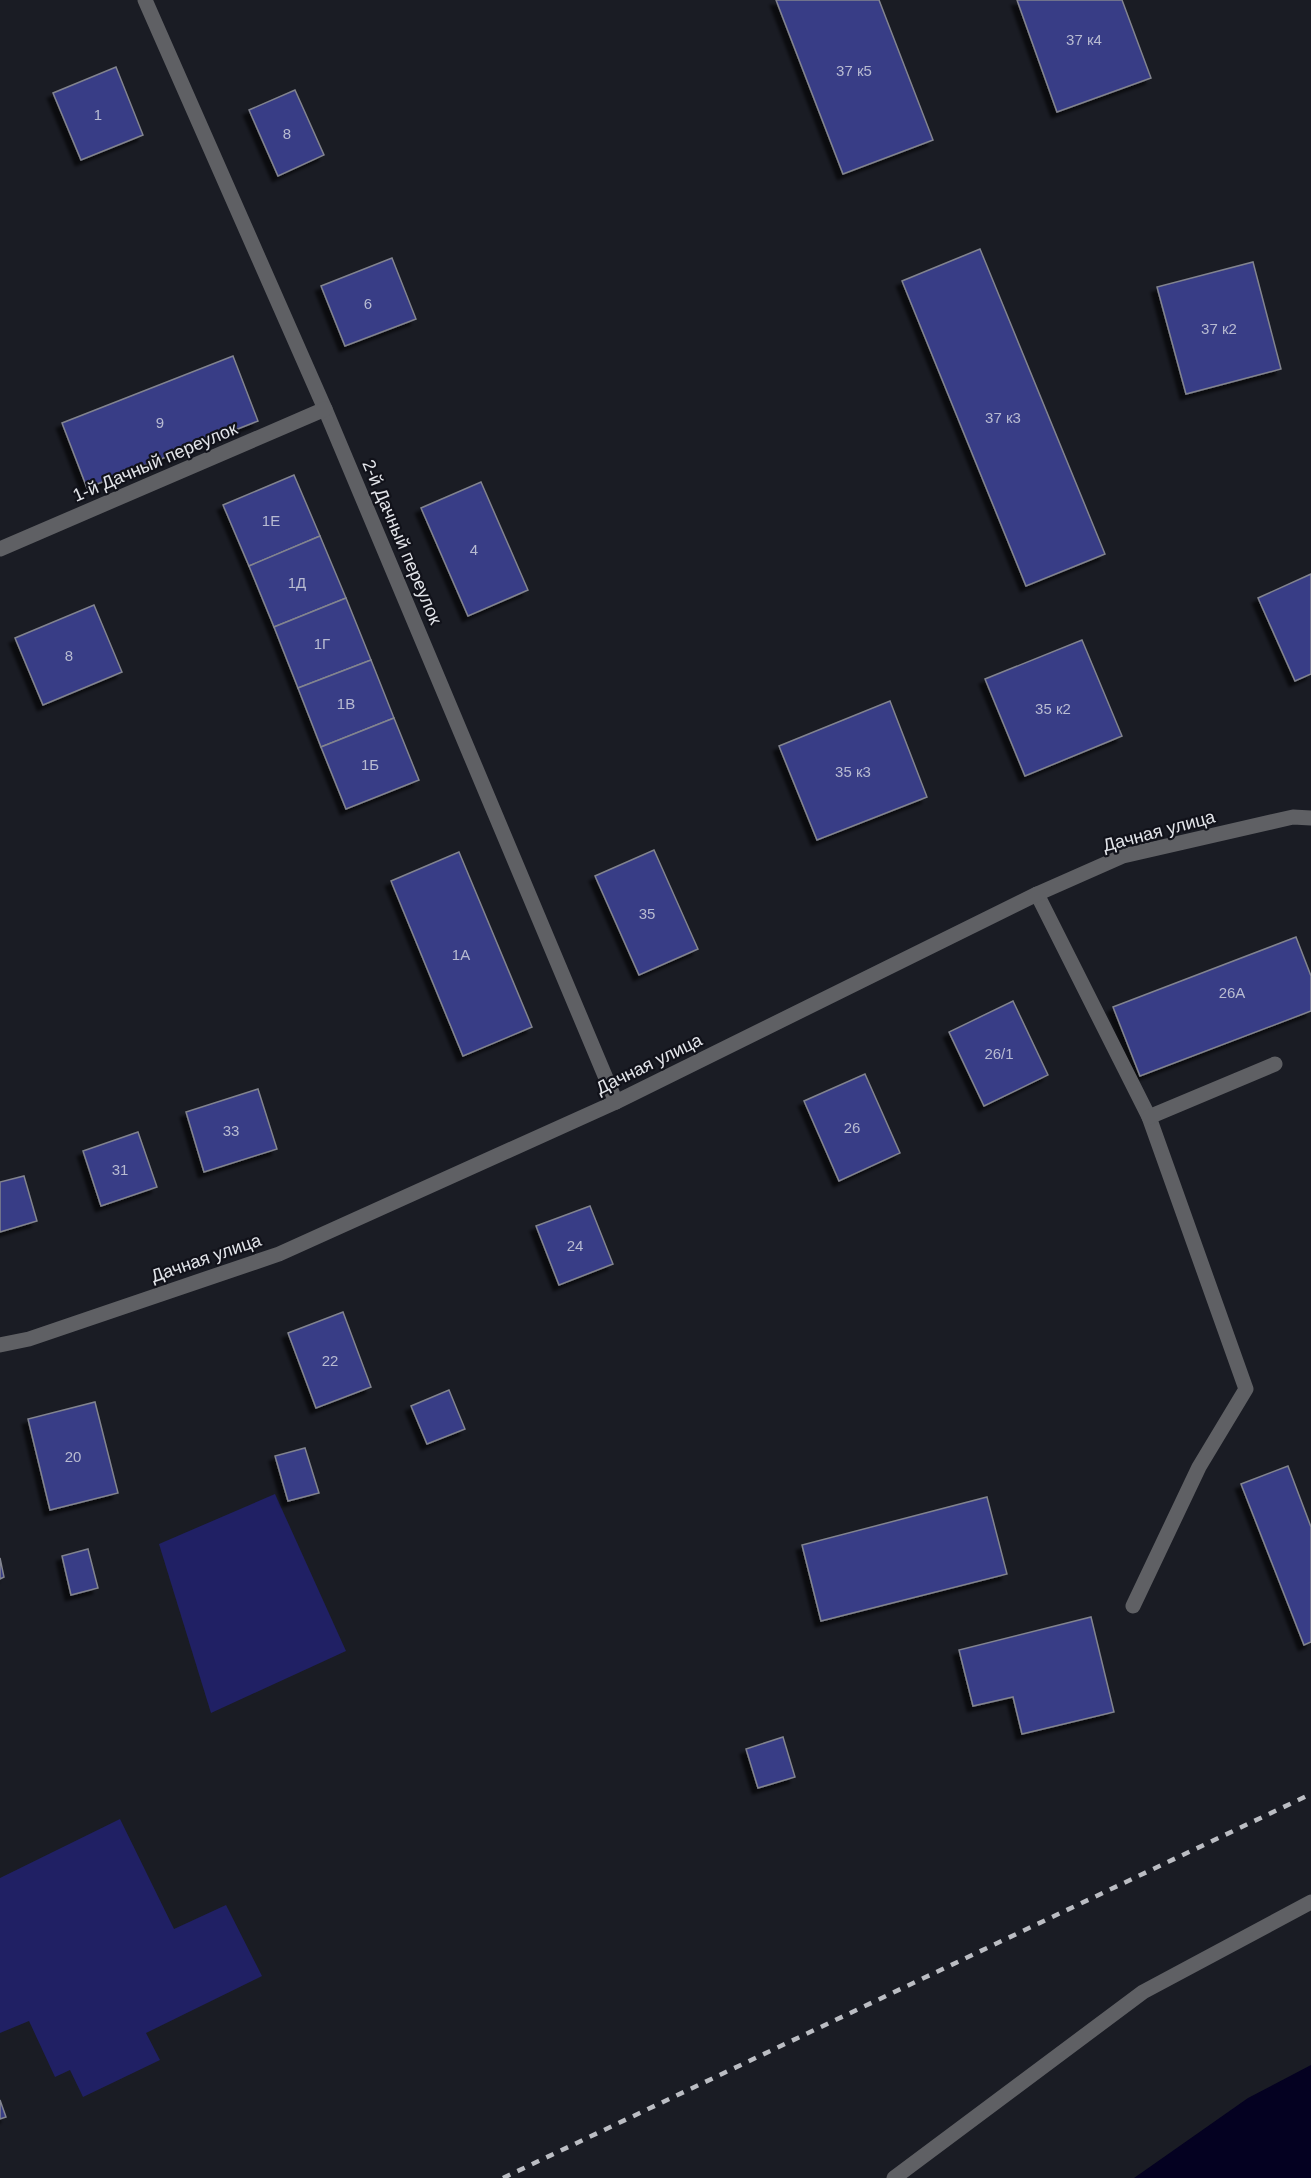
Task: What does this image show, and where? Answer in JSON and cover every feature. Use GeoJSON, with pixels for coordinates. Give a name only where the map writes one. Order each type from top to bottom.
{"type":"FeatureCollection","features":[{"type":"Feature","properties":{"kind":"street","name":"2-й Дачный переулок"},"geometry":{"type":"LineString","coordinates":[[145,0],[325,410],[616,1102]]}},
{"type":"Feature","properties":{"kind":"street","name":"1-й Дачный переулок"},"geometry":{"type":"LineString","coordinates":[[0,549],[325,410]]}},
{"type":"Feature","properties":{"kind":"street","name":"Дачная улица"},"geometry":{"type":"LineString","coordinates":[[0,1345],[29,1339],[279,1254],[616,1102],[1037,894],[1123,856],[1293,817],[1311,818]]}},
{"type":"Feature","properties":{"kind":"street"},"geometry":{"type":"LineString","coordinates":[[1037,894],[1149,1117],[1246,1389],[1199,1467],[1133,1606]]}},
{"type":"Feature","properties":{"kind":"street"},"geometry":{"type":"LineString","coordinates":[[1149,1117],[1275,1064]]}},
{"type":"Feature","properties":{"kind":"street"},"geometry":{"type":"LineString","coordinates":[[894,2178],[1143,1992],[1311,1902]]}},
{"type":"Feature","properties":{"kind":"shaded area"},"geometry":{"type":"Polygon","coordinates":[[[275,1494],[346,1651],[211,1713],[159,1544],[275,1494]]]}},
{"type":"Feature","properties":{"kind":"shaded area"},"geometry":{"type":"Polygon","coordinates":[[[120,1819],[174,1929],[226,1905],[262,1976],[146,2033],[160,2060],[83,2097],[70,2070],[55,2077],[29,2021],[0,2033],[0,1878],[120,1819]]]}},
{"type":"Feature","properties":{"kind":"water"},"geometry":{"type":"Polygon","coordinates":[[[1311,2065],[1311,2178],[1134,2178],[1248,2098],[1311,2065]]]}},
{"type":"Feature","properties":{"kind":"building"},"geometry":{"type":"Polygon","coordinates":[[[776,0],[879,0],[933,140],[843,174],[776,0]]]}},
{"type":"Feature","properties":{"kind":"building"},"geometry":{"type":"Polygon","coordinates":[[[1017,0],[1122,0],[1151,78],[1057,112],[1017,0]]]}},
{"type":"Feature","properties":{"kind":"building"},"geometry":{"type":"Polygon","coordinates":[[[116,67],[143,135],[81,160],[53,93],[116,67]]]}},
{"type":"Feature","properties":{"kind":"building"},"geometry":{"type":"Polygon","coordinates":[[[295,90],[324,155],[278,176],[249,110],[295,90]]]}},
{"type":"Feature","properties":{"kind":"building"},"geometry":{"type":"Polygon","coordinates":[[[980,249],[1105,554],[1026,586],[902,281],[980,249]]]}},
{"type":"Feature","properties":{"kind":"building"},"geometry":{"type":"Polygon","coordinates":[[[392,258],[416,319],[345,346],[321,286],[392,258]]]}},
{"type":"Feature","properties":{"kind":"building"},"geometry":{"type":"Polygon","coordinates":[[[1253,262],[1281,369],[1186,394],[1157,287],[1253,262]]]}},
{"type":"Feature","properties":{"kind":"building"},"geometry":{"type":"Polygon","coordinates":[[[233,356],[258,421],[87,488],[62,423],[233,356]]]}},
{"type":"Feature","properties":{"kind":"building"},"geometry":{"type":"Polygon","coordinates":[[[294,475],[320,536],[249,566],[223,505],[294,475]]]}},
{"type":"Feature","properties":{"kind":"building"},"geometry":{"type":"Polygon","coordinates":[[[481,482],[528,590],[468,616],[421,508],[481,482]]]}},
{"type":"Feature","properties":{"kind":"building"},"geometry":{"type":"Polygon","coordinates":[[[320,536],[346,598],[274,627],[249,566],[320,536]]]}},
{"type":"Feature","properties":{"kind":"building"},"geometry":{"type":"Polygon","coordinates":[[[1311,574],[1311,674],[1295,681],[1258,598],[1311,574]]]}},
{"type":"Feature","properties":{"kind":"building"},"geometry":{"type":"Polygon","coordinates":[[[346,598],[371,660],[298,688],[274,627],[346,598]]]}},
{"type":"Feature","properties":{"kind":"building"},"geometry":{"type":"Polygon","coordinates":[[[94,605],[122,672],[43,705],[15,638],[94,605]]]}},
{"type":"Feature","properties":{"kind":"building"},"geometry":{"type":"Polygon","coordinates":[[[1082,640],[1122,736],[1025,776],[985,679],[1082,640]]]}},
{"type":"Feature","properties":{"kind":"building"},"geometry":{"type":"Polygon","coordinates":[[[371,660],[394,718],[321,747],[298,688],[371,660]]]}},
{"type":"Feature","properties":{"kind":"building"},"geometry":{"type":"Polygon","coordinates":[[[890,701],[927,797],[817,840],[779,746],[890,701]]]}},
{"type":"Feature","properties":{"kind":"building"},"geometry":{"type":"Polygon","coordinates":[[[394,718],[419,780],[346,809],[321,747],[394,718]]]}},
{"type":"Feature","properties":{"kind":"building"},"geometry":{"type":"Polygon","coordinates":[[[654,850],[698,949],[639,975],[595,876],[654,850]]]}},
{"type":"Feature","properties":{"kind":"building"},"geometry":{"type":"Polygon","coordinates":[[[459,852],[532,1027],[463,1056],[391,881],[459,852]]]}},
{"type":"Feature","properties":{"kind":"building"},"geometry":{"type":"Polygon","coordinates":[[[1296,937],[1311,976],[1311,1011],[1140,1076],[1113,1007],[1296,937]]]}},
{"type":"Feature","properties":{"kind":"building"},"geometry":{"type":"Polygon","coordinates":[[[1013,1001],[1048,1075],[984,1106],[949,1032],[1013,1001]]]}},
{"type":"Feature","properties":{"kind":"building"},"geometry":{"type":"Polygon","coordinates":[[[865,1074],[900,1153],[839,1181],[804,1101],[865,1074]]]}},
{"type":"Feature","properties":{"kind":"building"},"geometry":{"type":"Polygon","coordinates":[[[258,1089],[277,1149],[204,1172],[186,1112],[258,1089]]]}},
{"type":"Feature","properties":{"kind":"building"},"geometry":{"type":"Polygon","coordinates":[[[138,1132],[157,1187],[101,1206],[83,1151],[138,1132]]]}},
{"type":"Feature","properties":{"kind":"building"},"geometry":{"type":"Polygon","coordinates":[[[24,1176],[37,1221],[0,1232],[0,1182],[24,1176]]]}},
{"type":"Feature","properties":{"kind":"building"},"geometry":{"type":"Polygon","coordinates":[[[590,1206],[613,1264],[559,1285],[536,1226],[590,1206]]]}},
{"type":"Feature","properties":{"kind":"building"},"geometry":{"type":"Polygon","coordinates":[[[343,1312],[371,1387],[316,1408],[288,1333],[343,1312]]]}},
{"type":"Feature","properties":{"kind":"building"},"geometry":{"type":"Polygon","coordinates":[[[449,1390],[465,1429],[427,1444],[411,1406],[449,1390]]]}},
{"type":"Feature","properties":{"kind":"building"},"geometry":{"type":"Polygon","coordinates":[[[95,1402],[118,1493],[50,1510],[28,1419],[95,1402]]]}},
{"type":"Feature","properties":{"kind":"building"},"geometry":{"type":"Polygon","coordinates":[[[305,1448],[319,1493],[288,1501],[275,1456],[305,1448]]]}},
{"type":"Feature","properties":{"kind":"building"},"geometry":{"type":"Polygon","coordinates":[[[1288,1466],[1311,1527],[1311,1642],[1304,1645],[1241,1484],[1288,1466]]]}},
{"type":"Feature","properties":{"kind":"building"},"geometry":{"type":"Polygon","coordinates":[[[987,1497],[1007,1574],[821,1621],[802,1545],[987,1497]]]}},
{"type":"Feature","properties":{"kind":"building"},"geometry":{"type":"Polygon","coordinates":[[[88,1549],[98,1588],[71,1595],[62,1556],[88,1549]]]}},
{"type":"Feature","properties":{"kind":"building"},"geometry":{"type":"Polygon","coordinates":[[[0,1558],[4,1577],[0,1579],[0,1558]]]}},
{"type":"Feature","properties":{"kind":"building"},"geometry":{"type":"Polygon","coordinates":[[[1091,1617],[1114,1712],[1022,1734],[1013,1697],[973,1706],[959,1650],[1091,1617]]]}},
{"type":"Feature","properties":{"kind":"building"},"geometry":{"type":"Polygon","coordinates":[[[783,1737],[795,1777],[758,1788],[746,1749],[783,1737]]]}},
{"type":"Feature","properties":{"kind":"building"},"geometry":{"type":"Polygon","coordinates":[[[0,2100],[6,2117],[0,2119],[0,2100]]]}},
{"type":"Feature","properties":{"kind":"railway"},"geometry":{"type":"LineString","coordinates":[[503,2178],[1311,1794]]}}]}
